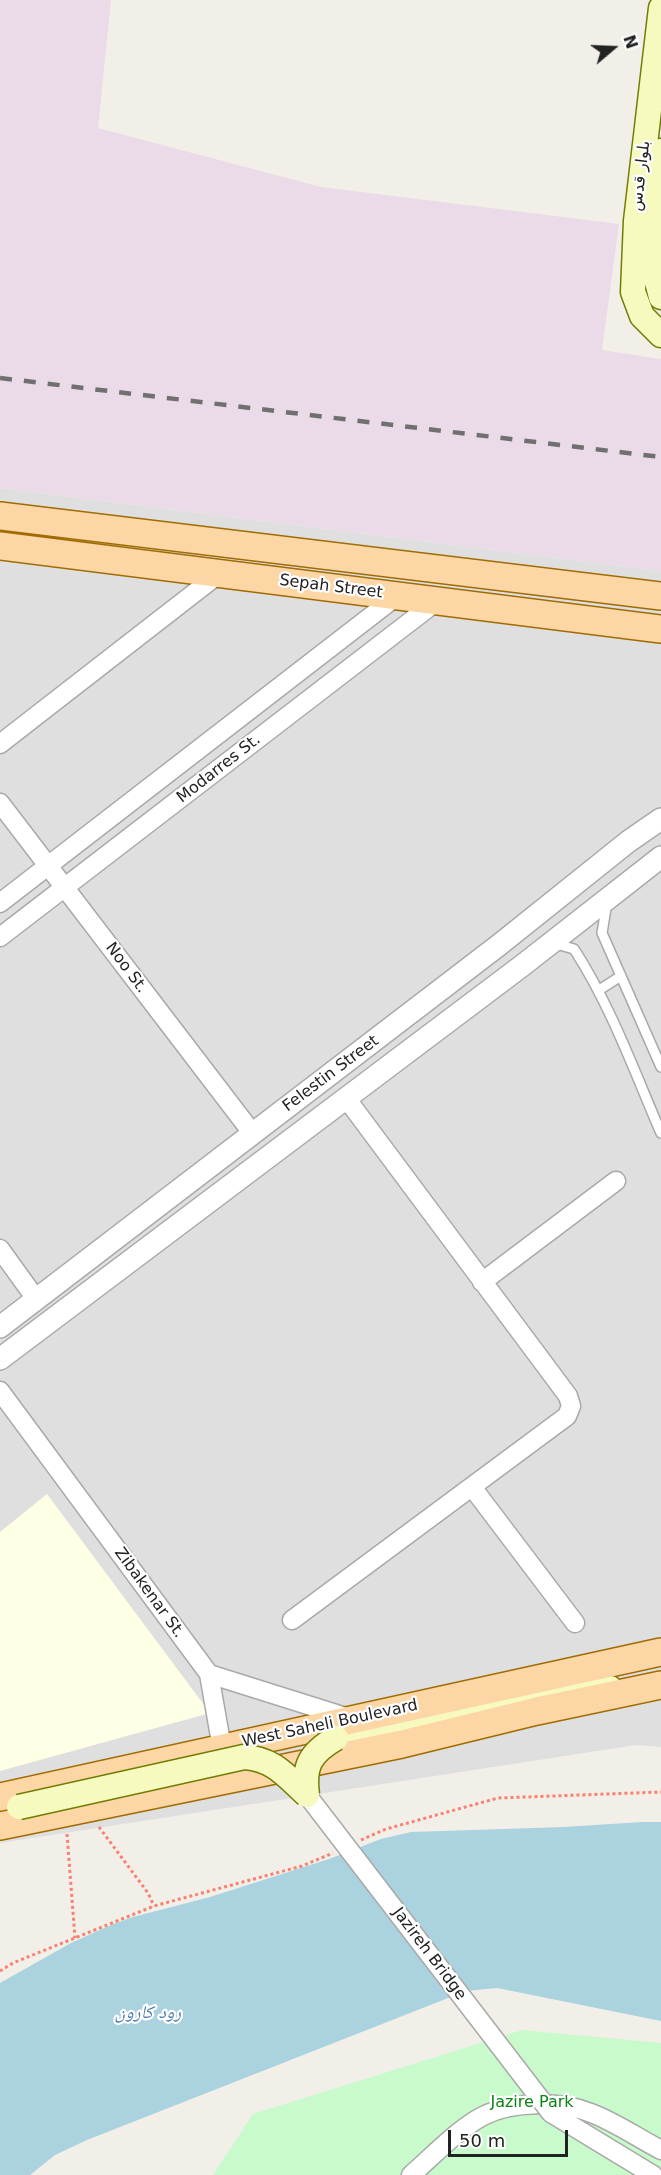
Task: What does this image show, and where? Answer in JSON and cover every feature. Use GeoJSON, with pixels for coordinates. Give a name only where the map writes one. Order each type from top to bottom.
{"type":"FeatureCollection","features":[{"type":"Feature","properties":{"kind":"main road","name":"بلوار قدس"},"geometry":{"type":"LineString","coordinates":[[661,8],[636,221],[633,292],[642,315],[661,335]]}},
{"type":"Feature","properties":{"kind":"main road","name":"بلوار قدس"},"geometry":{"type":"LineString","coordinates":[[661,143],[650,254],[661,297]]}},
{"type":"Feature","properties":{"kind":"main road","name":"Sepah Street"},"geometry":{"type":"LineString","coordinates":[[0,516],[661,596]]}},
{"type":"Feature","properties":{"kind":"main road","name":"Sepah Street"},"geometry":{"type":"LineString","coordinates":[[0,546],[661,629]]}},
{"type":"Feature","properties":{"kind":"main road","name":"West Saheli Boulevard"},"geometry":{"type":"LineString","coordinates":[[6,1805],[222,1748],[661,1652]]}},
{"type":"Feature","properties":{"kind":"main road","name":"West Saheli Boulevard"},"geometry":{"type":"LineString","coordinates":[[0,1826],[76,1817],[402,1744],[537,1711],[661,1685]]}},
{"type":"Feature","properties":{"kind":"main road"},"geometry":{"type":"LineString","coordinates":[[307,1796],[305,1778],[310,1761],[321,1747],[336,1738],[552,1690],[661,1685]]}},
{"type":"Feature","properties":{"kind":"main road"},"geometry":{"type":"LineString","coordinates":[[0,1826],[6,1805],[244,1756],[260,1758],[274,1764],[307,1796]]}},
{"type":"Feature","properties":{"kind":"street"},"geometry":{"type":"LineString","coordinates":[[0,744],[220,573]]}},
{"type":"Feature","properties":{"kind":"street","name":"Modarres St."},"geometry":{"type":"LineString","coordinates":[[0,903],[397,596]]}},
{"type":"Feature","properties":{"kind":"street","name":"Modarres St."},"geometry":{"type":"LineString","coordinates":[[0,938],[437,601]]}},
{"type":"Feature","properties":{"kind":"street","name":"Noo St."},"geometry":{"type":"LineString","coordinates":[[0,803],[253,1134]]}},
{"type":"Feature","properties":{"kind":"street","name":"Felestin Street"},"geometry":{"type":"LineString","coordinates":[[0,1327],[434,995],[629,841],[661,819]]}},
{"type":"Feature","properties":{"kind":"street","name":"Felestin Street"},"geometry":{"type":"LineString","coordinates":[[0,1359],[451,1019],[661,857]]}},
{"type":"Feature","properties":{"kind":"street"},"geometry":{"type":"LineString","coordinates":[[434,995],[451,1019]]}},
{"type":"Feature","properties":{"kind":"street"},"geometry":{"type":"LineString","coordinates":[[292,1620],[567,1416],[571,1406],[568,1396],[346,1098]]}},
{"type":"Feature","properties":{"kind":"street"},"geometry":{"type":"LineString","coordinates":[[482,1282],[616,1181]]}},
{"type":"Feature","properties":{"kind":"street"},"geometry":{"type":"LineString","coordinates":[[0,1250],[36,1299]]}},
{"type":"Feature","properties":{"kind":"street","name":"Zibakenar St."},"geometry":{"type":"LineString","coordinates":[[0,1391],[209,1674]]}},
{"type":"Feature","properties":{"kind":"street"},"geometry":{"type":"LineString","coordinates":[[472,1487],[575,1623]]}},
{"type":"Feature","properties":{"kind":"street"},"geometry":{"type":"LineString","coordinates":[[222,1748],[209,1674],[353,1719]]}},
{"type":"Feature","properties":{"kind":"street","name":"Jazireh Bridge"},"geometry":{"type":"LineString","coordinates":[[307,1796],[551,2113],[652,2175]]}},
{"type":"Feature","properties":{"kind":"street"},"geometry":{"type":"LineString","coordinates":[[411,2175],[482,2116],[503,2108],[532,2104],[570,2107],[592,2113],[661,2150]]}},
{"type":"Feature","properties":{"kind":"lane"},"geometry":{"type":"LineString","coordinates":[[608,898],[602,933],[661,1067]]}},
{"type":"Feature","properties":{"kind":"lane"},"geometry":{"type":"LineString","coordinates":[[551,943],[574,949],[599,990],[661,1133]]}},
{"type":"Feature","properties":{"kind":"lane"},"geometry":{"type":"LineString","coordinates":[[599,990],[621,976]]}},
{"type":"Feature","properties":{"kind":"path"},"geometry":{"type":"LineString","coordinates":[[355,1843],[386,1829],[498,1798],[661,1792]]}},
{"type":"Feature","properties":{"kind":"path"},"geometry":{"type":"LineString","coordinates":[[76,1817],[148,1893],[154,1906]]}},
{"type":"Feature","properties":{"kind":"path"},"geometry":{"type":"LineString","coordinates":[[75,1938],[76,1817]]}},
{"type":"Feature","properties":{"kind":"path"},"geometry":{"type":"LineString","coordinates":[[0,1971],[13,1963],[154,1906],[302,1866],[334,1852]]}},
{"type":"Feature","properties":{"kind":"shaded area"},"geometry":{"type":"Polygon","coordinates":[[[0,0],[111,0],[98,128],[321,187],[619,224],[602,350],[661,359],[661,571],[0,488],[0,0]]]}},
{"type":"Feature","properties":{"kind":"shaded area"},"geometry":{"type":"Polygon","coordinates":[[[0,488],[661,571],[661,1747],[636,1745],[0,1843],[0,488]]]}},
{"type":"Feature","properties":{"kind":"shaded area"},"geometry":{"type":"Polygon","coordinates":[[[47,1494],[210,1713],[0,1771],[0,1532],[47,1494]]]}},
{"type":"Feature","properties":{"kind":"green space","name":"Jazire Park"},"geometry":{"type":"Polygon","coordinates":[[[522,2030],[661,2043],[661,2175],[213,2175],[253,2114],[522,2030]]]}},
{"type":"Feature","properties":{"kind":"water","name":"رود کارون"},"geometry":{"type":"Polygon","coordinates":[[[661,1822],[661,2021],[497,1988],[466,1991],[87,2140],[55,2155],[30,2175],[0,2175],[0,1983],[71,1943],[133,1917],[210,1897],[329,1859],[381,1839],[411,1832],[661,1822]]]}},
{"type":"Feature","properties":{"kind":"railway"},"geometry":{"type":"LineString","coordinates":[[0,378],[661,457]]}}]}
